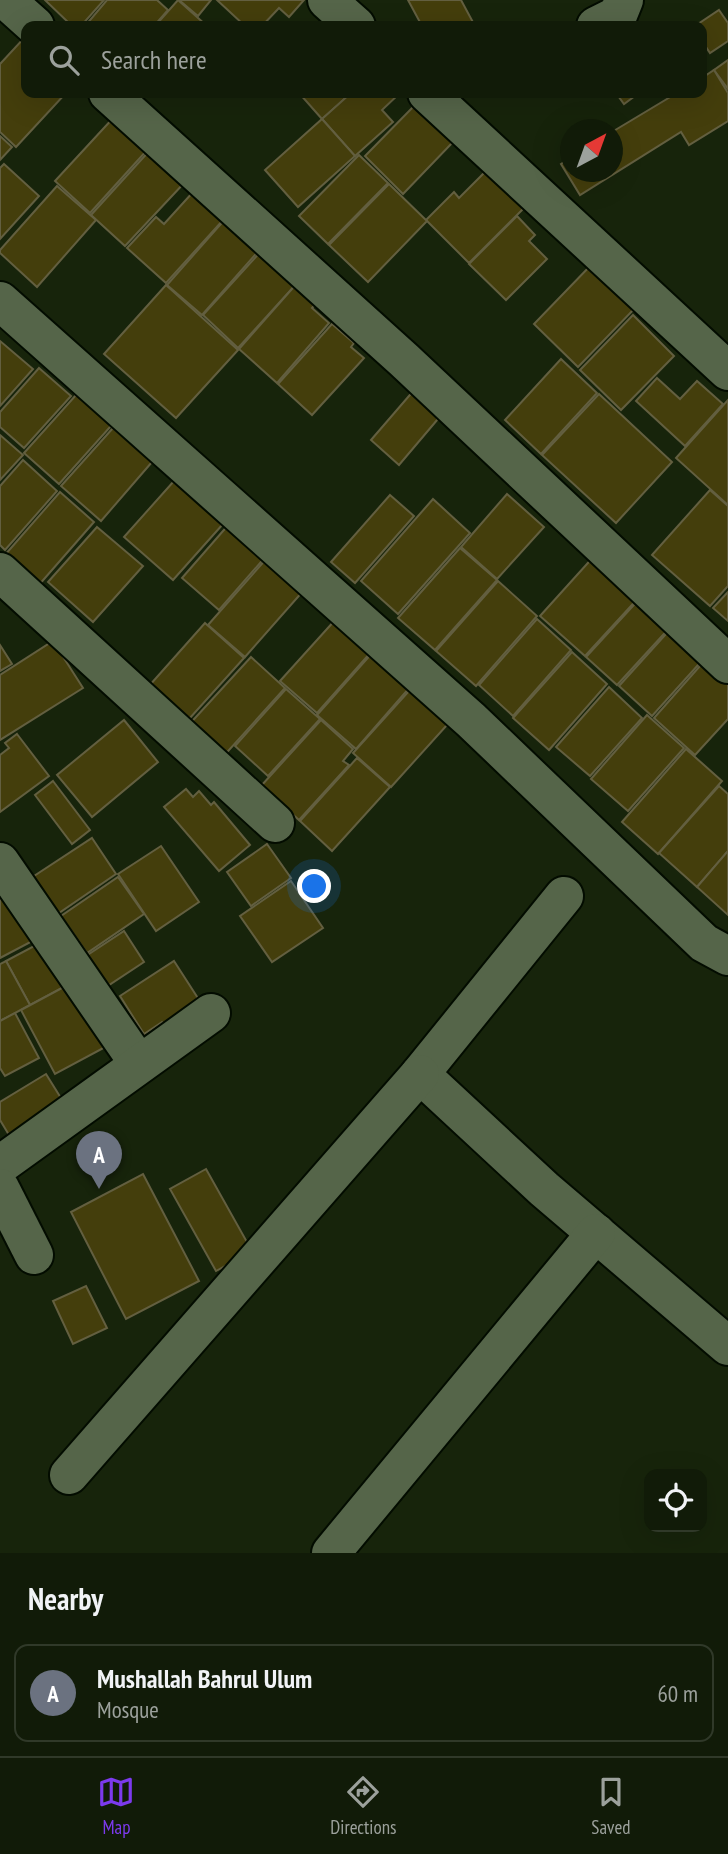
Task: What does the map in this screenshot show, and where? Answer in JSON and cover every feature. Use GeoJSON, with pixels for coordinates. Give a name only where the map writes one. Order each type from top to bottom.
{"type":"FeatureCollection","features":[{"type":"Feature","properties":{"kind":"street"},"geometry":{"type":"LineString","coordinates":[[6,0],[29,21]]}},
{"type":"Feature","properties":{"kind":"street"},"geometry":{"type":"LineString","coordinates":[[327,0],[350,21]]}},
{"type":"Feature","properties":{"kind":"street"},"geometry":{"type":"LineString","coordinates":[[606,21],[618,15],[624,0]]}},
{"type":"Feature","properties":{"kind":"street"},"geometry":{"type":"LineString","coordinates":[[114,98],[404,360],[728,664]]}},
{"type":"Feature","properties":{"kind":"street"},"geometry":{"type":"LineString","coordinates":[[445,98],[728,371]]}},
{"type":"Feature","properties":{"kind":"street"},"geometry":{"type":"LineString","coordinates":[[0,301],[471,720],[704,943],[728,956]]}},
{"type":"Feature","properties":{"kind":"street"},"geometry":{"type":"LineString","coordinates":[[0,572],[275,823]]}},
{"type":"Feature","properties":{"kind":"street"},"geometry":{"type":"LineString","coordinates":[[0,862],[138,1065]]}},
{"type":"Feature","properties":{"kind":"street"},"geometry":{"type":"LineString","coordinates":[[69,1475],[421,1074],[564,896]]}},
{"type":"Feature","properties":{"kind":"street"},"geometry":{"type":"LineString","coordinates":[[0,1165],[211,1013]]}},
{"type":"Feature","properties":{"kind":"street"},"geometry":{"type":"LineString","coordinates":[[421,1074],[544,1189],[728,1346]]}},
{"type":"Feature","properties":{"kind":"street"},"geometry":{"type":"LineString","coordinates":[[0,1188],[34,1255]]}},
{"type":"Feature","properties":{"kind":"street"},"geometry":{"type":"LineString","coordinates":[[331,1553],[596,1233]]}},
{"type":"Feature","properties":{"kind":"building"},"geometry":{"type":"Polygon","coordinates":[[[45,0],[104,0],[85,21],[67,21],[45,0]]]}},
{"type":"Feature","properties":{"kind":"building"},"geometry":{"type":"Polygon","coordinates":[[[107,0],[157,0],[168,10],[158,21],[89,21],[107,0]]]}},
{"type":"Feature","properties":{"kind":"building"},"geometry":{"type":"Polygon","coordinates":[[[178,0],[201,21],[159,21],[178,0]]]}},
{"type":"Feature","properties":{"kind":"building"},"geometry":{"type":"Polygon","coordinates":[[[179,0],[211,0],[198,16],[179,0]]]}},
{"type":"Feature","properties":{"kind":"building"},"geometry":{"type":"Polygon","coordinates":[[[217,0],[304,0],[289,17],[279,8],[267,21],[240,21],[217,0]]]}},
{"type":"Feature","properties":{"kind":"building"},"geometry":{"type":"Polygon","coordinates":[[[408,0],[461,0],[472,21],[419,21],[408,0]]]}},
{"type":"Feature","properties":{"kind":"building"},"geometry":{"type":"Polygon","coordinates":[[[719,10],[728,23],[728,41],[710,53],[707,48],[707,21],[702,21],[719,10]]]}},
{"type":"Feature","properties":{"kind":"building"},"geometry":{"type":"Polygon","coordinates":[[[21,41],[21,98],[61,98],[16,147],[0,132],[0,64],[21,41]]]}},
{"type":"Feature","properties":{"kind":"building"},"geometry":{"type":"Polygon","coordinates":[[[728,60],[728,89],[714,70],[728,60]]]}},
{"type":"Feature","properties":{"kind":"building"},"geometry":{"type":"Polygon","coordinates":[[[714,70],[728,93],[728,121],[689,145],[681,132],[623,168],[623,125],[669,98],[707,98],[707,75],[714,70]]]}},
{"type":"Feature","properties":{"kind":"building"},"geometry":{"type":"Polygon","coordinates":[[[303,98],[345,98],[322,119],[303,98]]]}},
{"type":"Feature","properties":{"kind":"building"},"geometry":{"type":"Polygon","coordinates":[[[345,98],[395,98],[382,110],[393,122],[355,156],[322,119],[345,98]]]}},
{"type":"Feature","properties":{"kind":"building"},"geometry":{"type":"Polygon","coordinates":[[[620,98],[632,98],[624,104],[620,98]]]}},
{"type":"Feature","properties":{"kind":"building"},"geometry":{"type":"Polygon","coordinates":[[[416,104],[454,141],[403,194],[365,156],[416,104]]]}},
{"type":"Feature","properties":{"kind":"building"},"geometry":{"type":"Polygon","coordinates":[[[115,116],[149,148],[90,213],[55,181],[115,116]]]}},
{"type":"Feature","properties":{"kind":"building"},"geometry":{"type":"Polygon","coordinates":[[[322,119],[355,156],[298,207],[265,170],[322,119]]]}},
{"type":"Feature","properties":{"kind":"building"},"geometry":{"type":"Polygon","coordinates":[[[0,136],[12,147],[0,160],[0,136]]]}},
{"type":"Feature","properties":{"kind":"building"},"geometry":{"type":"Polygon","coordinates":[[[151,149],[186,181],[125,246],[91,215],[151,149]]]}},
{"type":"Feature","properties":{"kind":"building"},"geometry":{"type":"Polygon","coordinates":[[[359,155],[388,183],[328,244],[299,216],[359,155]]]}},
{"type":"Feature","properties":{"kind":"building"},"geometry":{"type":"Polygon","coordinates":[[[4,164],[39,196],[0,239],[0,168],[4,164]]]}},
{"type":"Feature","properties":{"kind":"building"},"geometry":{"type":"Polygon","coordinates":[[[487,170],[525,207],[469,263],[426,220],[454,192],[459,198],[487,170]]]}},
{"type":"Feature","properties":{"kind":"building"},"geometry":{"type":"Polygon","coordinates":[[[572,182],[601,182],[580,195],[572,182]]]}},
{"type":"Feature","properties":{"kind":"building"},"geometry":{"type":"Polygon","coordinates":[[[389,184],[427,221],[368,282],[329,245],[389,184]]]}},
{"type":"Feature","properties":{"kind":"building"},"geometry":{"type":"Polygon","coordinates":[[[57,186],[96,220],[37,287],[0,253],[0,250],[57,186]]]}},
{"type":"Feature","properties":{"kind":"building"},"geometry":{"type":"Polygon","coordinates":[[[194,191],[224,219],[166,283],[127,248],[156,217],[164,224],[194,191]]]}},
{"type":"Feature","properties":{"kind":"building"},"geometry":{"type":"Polygon","coordinates":[[[517,216],[535,235],[529,241],[547,259],[506,300],[469,264],[517,216]]]}},
{"type":"Feature","properties":{"kind":"building"},"geometry":{"type":"Polygon","coordinates":[[[227,217],[262,247],[202,315],[167,285],[227,217]]]}},
{"type":"Feature","properties":{"kind":"building"},"geometry":{"type":"Polygon","coordinates":[[[263,249],[298,282],[238,348],[203,315],[263,249]]]}},
{"type":"Feature","properties":{"kind":"building"},"geometry":{"type":"Polygon","coordinates":[[[593,263],[637,306],[578,367],[534,324],[593,263]]]}},
{"type":"Feature","properties":{"kind":"building"},"geometry":{"type":"Polygon","coordinates":[[[299,281],[320,299],[312,308],[329,323],[277,383],[239,349],[299,281]]]}},
{"type":"Feature","properties":{"kind":"building"},"geometry":{"type":"Polygon","coordinates":[[[166,285],[238,350],[176,418],[104,354],[166,285]]]}},
{"type":"Feature","properties":{"kind":"building"},"geometry":{"type":"Polygon","coordinates":[[[633,315],[674,356],[621,410],[580,370],[633,315]]]}},
{"type":"Feature","properties":{"kind":"building"},"geometry":{"type":"Polygon","coordinates":[[[332,324],[354,343],[351,347],[364,358],[312,415],[278,384],[332,324]]]}},
{"type":"Feature","properties":{"kind":"building"},"geometry":{"type":"Polygon","coordinates":[[[0,341],[33,369],[0,406],[0,341]]]}},
{"type":"Feature","properties":{"kind":"building"},"geometry":{"type":"Polygon","coordinates":[[[561,359],[597,393],[541,454],[505,420],[561,359]]]}},
{"type":"Feature","properties":{"kind":"building"},"geometry":{"type":"Polygon","coordinates":[[[39,368],[71,396],[24,448],[0,427],[0,412],[39,368]]]}},
{"type":"Feature","properties":{"kind":"building"},"geometry":{"type":"Polygon","coordinates":[[[657,378],[680,399],[697,381],[723,404],[685,446],[636,401],[657,378]]]}},
{"type":"Feature","properties":{"kind":"building"},"geometry":{"type":"Polygon","coordinates":[[[85,385],[119,417],[59,484],[24,453],[85,385]]]}},
{"type":"Feature","properties":{"kind":"building"},"geometry":{"type":"Polygon","coordinates":[[[415,389],[443,413],[399,465],[371,440],[415,389]]]}},
{"type":"Feature","properties":{"kind":"building"},"geometry":{"type":"Polygon","coordinates":[[[599,394],[672,462],[616,523],[542,455],[599,394]]]}},
{"type":"Feature","properties":{"kind":"building"},"geometry":{"type":"Polygon","coordinates":[[[728,400],[728,505],[676,458],[728,400]]]}},
{"type":"Feature","properties":{"kind":"building"},"geometry":{"type":"Polygon","coordinates":[[[113,428],[152,462],[101,521],[61,486],[113,428]]]}},
{"type":"Feature","properties":{"kind":"building"},"geometry":{"type":"Polygon","coordinates":[[[0,435],[23,455],[0,480],[0,435]]]}},
{"type":"Feature","properties":{"kind":"building"},"geometry":{"type":"Polygon","coordinates":[[[23,460],[57,491],[5,550],[0,545],[0,486],[23,460]]]}},
{"type":"Feature","properties":{"kind":"building"},"geometry":{"type":"Polygon","coordinates":[[[174,481],[223,524],[173,580],[124,537],[174,481]]]}},
{"type":"Feature","properties":{"kind":"building"},"geometry":{"type":"Polygon","coordinates":[[[710,490],[728,506],[728,586],[710,606],[652,555],[710,490]]]}},
{"type":"Feature","properties":{"kind":"building"},"geometry":{"type":"Polygon","coordinates":[[[60,492],[94,522],[38,586],[4,556],[60,492]]]}},
{"type":"Feature","properties":{"kind":"building"},"geometry":{"type":"Polygon","coordinates":[[[507,494],[544,527],[497,579],[461,547],[507,494]]]}},
{"type":"Feature","properties":{"kind":"building"},"geometry":{"type":"Polygon","coordinates":[[[390,495],[414,516],[355,583],[331,562],[390,495]]]}},
{"type":"Feature","properties":{"kind":"building"},"geometry":{"type":"Polygon","coordinates":[[[433,499],[470,533],[398,614],[361,581],[433,499]]]}},
{"type":"Feature","properties":{"kind":"building"},"geometry":{"type":"Polygon","coordinates":[[[230,523],[267,555],[219,610],[182,578],[230,523]]]}},
{"type":"Feature","properties":{"kind":"building"},"geometry":{"type":"Polygon","coordinates":[[[97,527],[143,566],[93,622],[48,582],[97,527]]]}},
{"type":"Feature","properties":{"kind":"building"},"geometry":{"type":"Polygon","coordinates":[[[460,548],[497,580],[435,650],[398,618],[460,548]]]}},
{"type":"Feature","properties":{"kind":"building"},"geometry":{"type":"Polygon","coordinates":[[[596,554],[642,594],[585,656],[540,616],[596,554]]]}},
{"type":"Feature","properties":{"kind":"building"},"geometry":{"type":"Polygon","coordinates":[[[267,558],[304,590],[245,657],[208,625],[267,558]]]}},
{"type":"Feature","properties":{"kind":"building"},"geometry":{"type":"Polygon","coordinates":[[[498,581],[537,616],[476,686],[436,651],[498,581]]]}},
{"type":"Feature","properties":{"kind":"building"},"geometry":{"type":"Polygon","coordinates":[[[728,592],[728,621],[713,608],[728,592]]]}},
{"type":"Feature","properties":{"kind":"building"},"geometry":{"type":"Polygon","coordinates":[[[643,595],[674,623],[617,685],[586,657],[643,595]]]}},
{"type":"Feature","properties":{"kind":"building"},"geometry":{"type":"Polygon","coordinates":[[[336,619],[372,651],[317,713],[280,681],[336,619]]]}},
{"type":"Feature","properties":{"kind":"building"},"geometry":{"type":"Polygon","coordinates":[[[537,619],[571,650],[513,716],[479,685],[537,619]]]}},
{"type":"Feature","properties":{"kind":"building"},"geometry":{"type":"Polygon","coordinates":[[[205,623],[244,658],[180,729],[141,695],[205,623]]]}},
{"type":"Feature","properties":{"kind":"building"},"geometry":{"type":"Polygon","coordinates":[[[675,624],[708,654],[652,716],[619,686],[675,624]]]}},
{"type":"Feature","properties":{"kind":"building"},"geometry":{"type":"Polygon","coordinates":[[[53,641],[83,688],[0,740],[0,675],[53,641]]]}},
{"type":"Feature","properties":{"kind":"building"},"geometry":{"type":"Polygon","coordinates":[[[0,645],[12,664],[0,671],[0,645]]]}},
{"type":"Feature","properties":{"kind":"building"},"geometry":{"type":"Polygon","coordinates":[[[373,652],[411,686],[356,749],[317,715],[373,652]]]}},
{"type":"Feature","properties":{"kind":"building"},"geometry":{"type":"Polygon","coordinates":[[[572,652],[607,684],[549,750],[513,718],[572,652]]]}},
{"type":"Feature","properties":{"kind":"building"},"geometry":{"type":"Polygon","coordinates":[[[251,657],[285,688],[220,760],[185,729],[251,657]]]}},
{"type":"Feature","properties":{"kind":"building"},"geometry":{"type":"Polygon","coordinates":[[[707,658],[728,677],[728,719],[695,755],[654,718],[707,658]]]}},
{"type":"Feature","properties":{"kind":"building"},"geometry":{"type":"Polygon","coordinates":[[[418,681],[456,715],[391,787],[353,753],[418,681]]]}},
{"type":"Feature","properties":{"kind":"building"},"geometry":{"type":"Polygon","coordinates":[[[609,687],[642,718],[590,776],[556,747],[609,687]]]}},
{"type":"Feature","properties":{"kind":"building"},"geometry":{"type":"Polygon","coordinates":[[[286,689],[320,719],[268,776],[235,746],[286,689]]]}},
{"type":"Feature","properties":{"kind":"building"},"geometry":{"type":"Polygon","coordinates":[[[647,715],[684,748],[628,811],[591,779],[647,715]]]}},
{"type":"Feature","properties":{"kind":"building"},"geometry":{"type":"Polygon","coordinates":[[[124,720],[158,762],[92,817],[57,775],[124,720]]]}},
{"type":"Feature","properties":{"kind":"building"},"geometry":{"type":"Polygon","coordinates":[[[321,720],[353,749],[343,761],[349,765],[299,820],[261,786],[321,720]]]}},
{"type":"Feature","properties":{"kind":"building"},"geometry":{"type":"Polygon","coordinates":[[[17,734],[49,776],[0,812],[0,755],[9,748],[5,743],[17,734]]]}},
{"type":"Feature","properties":{"kind":"building"},"geometry":{"type":"Polygon","coordinates":[[[686,749],[722,781],[658,854],[622,822],[686,749]]]}},
{"type":"Feature","properties":{"kind":"building"},"geometry":{"type":"Polygon","coordinates":[[[357,758],[390,787],[332,851],[300,821],[357,758]]]}},
{"type":"Feature","properties":{"kind":"building"},"geometry":{"type":"Polygon","coordinates":[[[53,781],[90,830],[72,844],[35,795],[53,781]]]}},
{"type":"Feature","properties":{"kind":"building"},"geometry":{"type":"Polygon","coordinates":[[[719,786],[728,794],[728,851],[697,887],[659,853],[719,786]]]}},
{"type":"Feature","properties":{"kind":"building"},"geometry":{"type":"Polygon","coordinates":[[[186,789],[193,797],[199,791],[211,805],[214,802],[250,845],[219,871],[164,807],[186,789]]]}},
{"type":"Feature","properties":{"kind":"building"},"geometry":{"type":"Polygon","coordinates":[[[92,838],[116,874],[56,915],[31,878],[92,838]]]}},
{"type":"Feature","properties":{"kind":"building"},"geometry":{"type":"Polygon","coordinates":[[[267,844],[291,878],[251,906],[227,872],[267,844]]]}},
{"type":"Feature","properties":{"kind":"building"},"geometry":{"type":"Polygon","coordinates":[[[161,846],[199,902],[156,931],[118,874],[161,846]]]}},
{"type":"Feature","properties":{"kind":"building"},"geometry":{"type":"Polygon","coordinates":[[[728,851],[728,915],[697,887],[728,851]]]}},
{"type":"Feature","properties":{"kind":"building"},"geometry":{"type":"Polygon","coordinates":[[[118,877],[144,914],[87,953],[61,916],[118,877]]]}},
{"type":"Feature","properties":{"kind":"building"},"geometry":{"type":"Polygon","coordinates":[[[291,881],[323,928],[272,962],[240,916],[291,881]]]}},
{"type":"Feature","properties":{"kind":"building"},"geometry":{"type":"Polygon","coordinates":[[[0,892],[42,936],[0,958],[0,892]]]}},
{"type":"Feature","properties":{"kind":"building"},"geometry":{"type":"Polygon","coordinates":[[[124,931],[144,962],[103,989],[83,958],[124,931]]]}},
{"type":"Feature","properties":{"kind":"building"},"geometry":{"type":"Polygon","coordinates":[[[51,937],[75,981],[30,1005],[6,961],[51,937]]]}},
{"type":"Feature","properties":{"kind":"building"},"geometry":{"type":"Polygon","coordinates":[[[6,961],[30,1005],[0,1021],[0,964],[6,961]]]}},
{"type":"Feature","properties":{"kind":"building"},"geometry":{"type":"Polygon","coordinates":[[[174,961],[203,1006],[167,1029],[162,1022],[144,1034],[120,996],[174,961]]]}},
{"type":"Feature","properties":{"kind":"building"},"geometry":{"type":"Polygon","coordinates":[[[75,981],[109,1045],[55,1074],[21,1010],[75,981]]]}},
{"type":"Feature","properties":{"kind":"building"},"geometry":{"type":"Polygon","coordinates":[[[15,1013],[39,1058],[5,1076],[0,1068],[0,1021],[15,1013]]]}},
{"type":"Feature","properties":{"kind":"building"},"geometry":{"type":"Polygon","coordinates":[[[46,1074],[64,1103],[9,1135],[0,1120],[0,1102],[46,1074]]]}},
{"type":"Feature","properties":{"kind":"building"},"geometry":{"type":"Polygon","coordinates":[[[206,1169],[252,1251],[216,1271],[170,1189],[206,1169]]]}},
{"type":"Feature","properties":{"kind":"building"},"geometry":{"type":"Polygon","coordinates":[[[143,1174],[199,1281],[126,1319],[71,1212],[143,1174]]]}},
{"type":"Feature","properties":{"kind":"building"},"geometry":{"type":"Polygon","coordinates":[[[86,1286],[107,1328],[73,1344],[53,1301],[86,1286]]]}},
{"type":"Feature","properties":{"kind":"place","name":"Mushallah Bahrul Ulum"},"geometry":{"type":"Point","coordinates":[99,1189]}}]}
